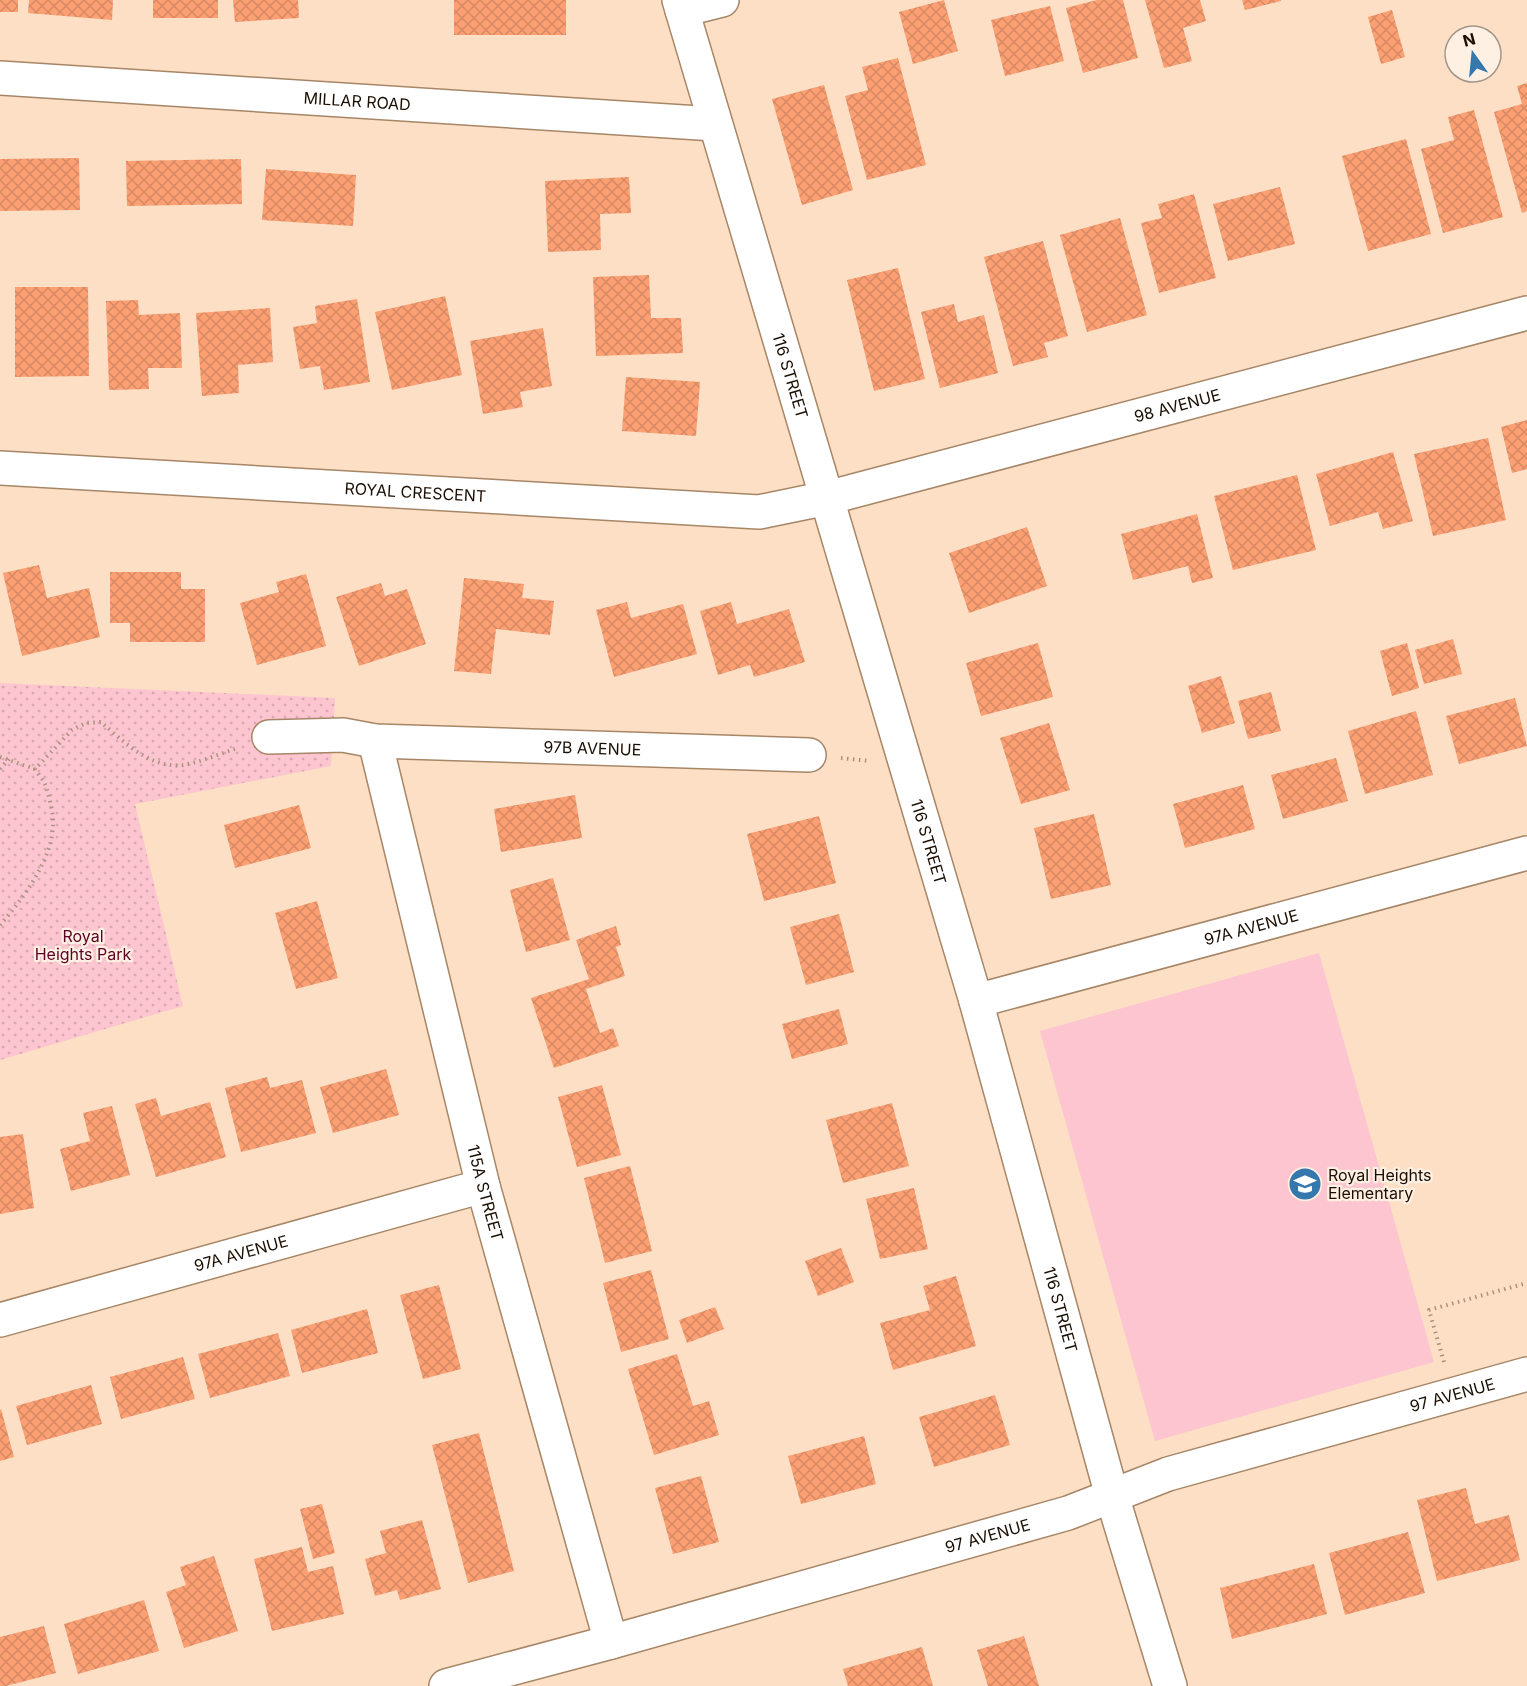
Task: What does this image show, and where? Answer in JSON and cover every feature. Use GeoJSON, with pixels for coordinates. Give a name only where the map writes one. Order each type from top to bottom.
{"type":"FeatureCollection","features":[{"type":"Feature","properties":{"kind":"street"},"geometry":{"type":"LineString","coordinates":[[680,5],[722,0]]}},
{"type":"Feature","properties":{"kind":"street","name":"116 STREET"},"geometry":{"type":"LineString","coordinates":[[680,5],[976,1001],[1112,1496],[1170,1686]]}},
{"type":"Feature","properties":{"kind":"street","name":"MILLAR ROAD"},"geometry":{"type":"LineString","coordinates":[[0,78],[715,124]]}},
{"type":"Feature","properties":{"kind":"street","name":"98 AVENUE"},"geometry":{"type":"LineString","coordinates":[[827,498],[1527,313]]}},
{"type":"Feature","properties":{"kind":"street","name":"ROYAL CRESCENT"},"geometry":{"type":"LineString","coordinates":[[0,468],[759,512],[827,498]]}},
{"type":"Feature","properties":{"kind":"street","name":"97B AVENUE"},"geometry":{"type":"LineString","coordinates":[[269,737],[343,735],[375,741],[809,755]]}},
{"type":"Feature","properties":{"kind":"street","name":"115A STREET"},"geometry":{"type":"LineString","coordinates":[[375,741],[483,1186],[611,1642]]}},
{"type":"Feature","properties":{"kind":"street","name":"97A AVENUE"},"geometry":{"type":"LineString","coordinates":[[976,1001],[1527,853]]}},
{"type":"Feature","properties":{"kind":"street","name":"97A AVENUE"},"geometry":{"type":"LineString","coordinates":[[0,1320],[483,1186]]}},
{"type":"Feature","properties":{"kind":"street","name":"97 AVENUE"},"geometry":{"type":"LineString","coordinates":[[446,1686],[611,1642],[1068,1513],[1168,1474],[1527,1374]]}},
{"type":"Feature","properties":{"kind":"path"},"geometry":{"type":"LineString","coordinates":[[35,769],[72,730],[86,723],[101,722],[143,756],[160,762],[181,765],[269,737]]}},
{"type":"Feature","properties":{"kind":"path"},"geometry":{"type":"LineString","coordinates":[[0,756],[35,769],[45,784],[54,825],[49,848],[31,886],[0,924]]}},
{"type":"Feature","properties":{"kind":"path"},"geometry":{"type":"LineString","coordinates":[[0,769],[9,759]]}},
{"type":"Feature","properties":{"kind":"path"},"geometry":{"type":"LineString","coordinates":[[1445,1366],[1429,1310],[1527,1283]]}},
{"type":"Feature","properties":{"kind":"green space","name":"Royal Heights Park"},"geometry":{"type":"Polygon","coordinates":[[[0,683],[335,698],[331,766],[135,804],[183,1006],[0,1060],[0,683]]]}},
{"type":"Feature","properties":{"kind":"green space","name":"Royal Heights Elementary"},"geometry":{"type":"Polygon","coordinates":[[[1319,953],[1434,1362],[1155,1441],[1040,1031],[1319,953]]]}},
{"type":"Feature","properties":{"kind":"building"},"geometry":{"type":"Polygon","coordinates":[[[0,0],[18,0],[18,12],[0,12],[0,0]]]}},
{"type":"Feature","properties":{"kind":"building"},"geometry":{"type":"Polygon","coordinates":[[[29,0],[113,0],[112,20],[28,13],[29,0]]]}},
{"type":"Feature","properties":{"kind":"building"},"geometry":{"type":"Polygon","coordinates":[[[153,0],[218,0],[218,18],[153,18],[153,0]]]}},
{"type":"Feature","properties":{"kind":"building"},"geometry":{"type":"Polygon","coordinates":[[[233,0],[298,0],[299,18],[235,22],[233,0]]]}},
{"type":"Feature","properties":{"kind":"building"},"geometry":{"type":"Polygon","coordinates":[[[454,0],[566,0],[566,35],[454,35],[454,0]]]}},
{"type":"Feature","properties":{"kind":"building"},"geometry":{"type":"Polygon","coordinates":[[[944,0],[958,51],[913,64],[899,12],[944,0]]]}},
{"type":"Feature","properties":{"kind":"building"},"geometry":{"type":"Polygon","coordinates":[[[1097,0],[1123,0],[1138,58],[1083,73],[1066,8],[1097,0]]]}},
{"type":"Feature","properties":{"kind":"building"},"geometry":{"type":"Polygon","coordinates":[[[1145,0],[1200,0],[1206,21],[1183,28],[1192,61],[1164,68],[1145,0]]]}},
{"type":"Feature","properties":{"kind":"building"},"geometry":{"type":"Polygon","coordinates":[[[1242,0],[1281,0],[1281,1],[1245,10],[1242,0]]]}},
{"type":"Feature","properties":{"kind":"building"},"geometry":{"type":"Polygon","coordinates":[[[1050,6],[1064,61],[1005,76],[991,20],[1050,6]]]}},
{"type":"Feature","properties":{"kind":"building"},"geometry":{"type":"Polygon","coordinates":[[[1392,10],[1405,57],[1381,64],[1368,17],[1392,10]]]}},
{"type":"Feature","properties":{"kind":"building"},"geometry":{"type":"Polygon","coordinates":[[[898,58],[926,165],[867,180],[845,96],[868,90],[862,67],[898,58]]]}},
{"type":"Feature","properties":{"kind":"building"},"geometry":{"type":"Polygon","coordinates":[[[1527,83],[1527,211],[1522,213],[1494,112],[1522,104],[1517,86],[1527,83]]]}},
{"type":"Feature","properties":{"kind":"building"},"geometry":{"type":"Polygon","coordinates":[[[824,85],[853,190],[802,205],[772,99],[824,85]]]}},
{"type":"Feature","properties":{"kind":"building"},"geometry":{"type":"Polygon","coordinates":[[[1474,110],[1503,217],[1443,233],[1421,149],[1454,140],[1448,117],[1474,110]]]}},
{"type":"Feature","properties":{"kind":"building"},"geometry":{"type":"Polygon","coordinates":[[[1406,139],[1431,234],[1368,251],[1342,156],[1406,139]]]}},
{"type":"Feature","properties":{"kind":"building"},"geometry":{"type":"Polygon","coordinates":[[[79,158],[80,210],[0,211],[0,159],[79,158]]]}},
{"type":"Feature","properties":{"kind":"building"},"geometry":{"type":"Polygon","coordinates":[[[241,159],[242,204],[127,206],[126,161],[241,159]]]}},
{"type":"Feature","properties":{"kind":"building"},"geometry":{"type":"Polygon","coordinates":[[[266,169],[356,175],[353,226],[262,220],[266,169]]]}},
{"type":"Feature","properties":{"kind":"building"},"geometry":{"type":"Polygon","coordinates":[[[629,177],[631,213],[600,214],[601,250],[548,252],[545,181],[629,177]]]}},
{"type":"Feature","properties":{"kind":"building"},"geometry":{"type":"Polygon","coordinates":[[[1280,187],[1295,244],[1228,261],[1213,204],[1280,187]]]}},
{"type":"Feature","properties":{"kind":"building"},"geometry":{"type":"Polygon","coordinates":[[[1194,194],[1216,278],[1159,293],[1141,223],[1162,218],[1158,204],[1194,194]]]}},
{"type":"Feature","properties":{"kind":"building"},"geometry":{"type":"Polygon","coordinates":[[[1120,218],[1147,315],[1087,332],[1060,235],[1120,218]]]}},
{"type":"Feature","properties":{"kind":"building"},"geometry":{"type":"Polygon","coordinates":[[[1043,241],[1068,336],[1044,343],[1048,357],[1013,366],[984,257],[1043,241]]]}},
{"type":"Feature","properties":{"kind":"building"},"geometry":{"type":"Polygon","coordinates":[[[898,268],[925,379],[874,391],[847,280],[898,268]]]}},
{"type":"Feature","properties":{"kind":"building"},"geometry":{"type":"Polygon","coordinates":[[[649,275],[651,318],[681,318],[683,353],[596,356],[593,277],[649,275]]]}},
{"type":"Feature","properties":{"kind":"building"},"geometry":{"type":"Polygon","coordinates":[[[15,287],[88,287],[89,376],[15,377],[15,287]]]}},
{"type":"Feature","properties":{"kind":"building"},"geometry":{"type":"Polygon","coordinates":[[[445,296],[462,375],[392,390],[375,312],[445,296]]]}},
{"type":"Feature","properties":{"kind":"building"},"geometry":{"type":"Polygon","coordinates":[[[357,299],[370,382],[324,390],[320,366],[300,369],[293,327],[317,323],[315,306],[357,299]]]}},
{"type":"Feature","properties":{"kind":"building"},"geometry":{"type":"Polygon","coordinates":[[[138,300],[139,315],[180,313],[182,368],[148,368],[149,389],[109,390],[106,301],[138,300]]]}},
{"type":"Feature","properties":{"kind":"building"},"geometry":{"type":"Polygon","coordinates":[[[954,304],[958,322],[984,315],[998,373],[940,388],[921,312],[954,304]]]}},
{"type":"Feature","properties":{"kind":"building"},"geometry":{"type":"Polygon","coordinates":[[[270,308],[273,362],[238,365],[239,393],[202,396],[196,313],[270,308]]]}},
{"type":"Feature","properties":{"kind":"building"},"geometry":{"type":"Polygon","coordinates":[[[543,328],[552,386],[520,392],[523,407],[483,414],[470,341],[543,328]]]}},
{"type":"Feature","properties":{"kind":"building"},"geometry":{"type":"Polygon","coordinates":[[[626,377],[700,382],[696,436],[622,431],[626,377]]]}},
{"type":"Feature","properties":{"kind":"building"},"geometry":{"type":"Polygon","coordinates":[[[1527,420],[1527,469],[1512,473],[1501,427],[1527,420]]]}},
{"type":"Feature","properties":{"kind":"building"},"geometry":{"type":"Polygon","coordinates":[[[1488,438],[1506,520],[1433,536],[1414,454],[1488,438]]]}},
{"type":"Feature","properties":{"kind":"building"},"geometry":{"type":"Polygon","coordinates":[[[1393,452],[1413,521],[1383,529],[1378,512],[1330,526],[1316,474],[1393,452]]]}},
{"type":"Feature","properties":{"kind":"building"},"geometry":{"type":"Polygon","coordinates":[[[1297,475],[1316,550],[1233,570],[1214,496],[1297,475]]]}},
{"type":"Feature","properties":{"kind":"building"},"geometry":{"type":"Polygon","coordinates":[[[1197,514],[1213,578],[1192,583],[1188,566],[1133,580],[1121,534],[1197,514]]]}},
{"type":"Feature","properties":{"kind":"building"},"geometry":{"type":"Polygon","coordinates":[[[1027,527],[1047,586],[969,613],[949,553],[1027,527]]]}},
{"type":"Feature","properties":{"kind":"building"},"geometry":{"type":"Polygon","coordinates":[[[39,565],[47,598],[89,588],[100,637],[22,656],[3,573],[39,565]]]}},
{"type":"Feature","properties":{"kind":"building"},"geometry":{"type":"Polygon","coordinates":[[[110,572],[181,572],[181,589],[205,589],[205,642],[130,642],[130,623],[110,623],[110,572]]]}},
{"type":"Feature","properties":{"kind":"building"},"geometry":{"type":"Polygon","coordinates":[[[306,574],[326,646],[257,665],[240,603],[279,592],[276,582],[306,574]]]}},
{"type":"Feature","properties":{"kind":"building"},"geometry":{"type":"Polygon","coordinates":[[[464,578],[524,584],[522,598],[554,601],[550,635],[496,629],[491,674],[454,671],[464,578]]]}},
{"type":"Feature","properties":{"kind":"building"},"geometry":{"type":"Polygon","coordinates":[[[381,583],[385,596],[407,589],[426,644],[359,666],[336,597],[381,583]]]}},
{"type":"Feature","properties":{"kind":"building"},"geometry":{"type":"Polygon","coordinates":[[[627,602],[631,618],[683,604],[697,654],[614,677],[596,610],[627,602]]]}},
{"type":"Feature","properties":{"kind":"building"},"geometry":{"type":"Polygon","coordinates":[[[731,602],[737,624],[789,609],[805,662],[754,677],[750,665],[718,675],[700,611],[731,602]]]}},
{"type":"Feature","properties":{"kind":"building"},"geometry":{"type":"Polygon","coordinates":[[[1453,639],[1462,674],[1424,684],[1415,650],[1453,639]]]}},
{"type":"Feature","properties":{"kind":"building"},"geometry":{"type":"Polygon","coordinates":[[[1038,643],[1053,697],[981,716],[966,663],[1038,643]]]}},
{"type":"Feature","properties":{"kind":"building"},"geometry":{"type":"Polygon","coordinates":[[[1407,643],[1419,688],[1392,696],[1380,651],[1407,643]]]}},
{"type":"Feature","properties":{"kind":"building"},"geometry":{"type":"Polygon","coordinates":[[[1221,676],[1235,723],[1202,733],[1188,686],[1221,676]]]}},
{"type":"Feature","properties":{"kind":"building"},"geometry":{"type":"Polygon","coordinates":[[[1271,692],[1281,731],[1248,739],[1238,701],[1271,692]]]}},
{"type":"Feature","properties":{"kind":"building"},"geometry":{"type":"Polygon","coordinates":[[[1515,698],[1527,746],[1459,764],[1446,716],[1515,698]]]}},
{"type":"Feature","properties":{"kind":"building"},"geometry":{"type":"Polygon","coordinates":[[[1416,711],[1433,775],[1365,794],[1348,731],[1416,711]]]}},
{"type":"Feature","properties":{"kind":"building"},"geometry":{"type":"Polygon","coordinates":[[[1049,723],[1070,790],[1021,804],[1000,738],[1049,723]]]}},
{"type":"Feature","properties":{"kind":"building"},"geometry":{"type":"Polygon","coordinates":[[[1336,758],[1348,801],[1283,819],[1271,775],[1336,758]]]}},
{"type":"Feature","properties":{"kind":"building"},"geometry":{"type":"Polygon","coordinates":[[[1243,785],[1255,829],[1185,848],[1173,804],[1243,785]]]}},
{"type":"Feature","properties":{"kind":"building"},"geometry":{"type":"Polygon","coordinates":[[[575,795],[582,838],[501,852],[494,809],[575,795]]]}},
{"type":"Feature","properties":{"kind":"building"},"geometry":{"type":"Polygon","coordinates":[[[299,805],[311,848],[235,868],[224,825],[299,805]]]}},
{"type":"Feature","properties":{"kind":"building"},"geometry":{"type":"Polygon","coordinates":[[[1094,814],[1111,885],[1051,899],[1034,828],[1094,814]]]}},
{"type":"Feature","properties":{"kind":"building"},"geometry":{"type":"Polygon","coordinates":[[[819,816],[836,883],[764,901],[747,834],[819,816]]]}},
{"type":"Feature","properties":{"kind":"building"},"geometry":{"type":"Polygon","coordinates":[[[553,878],[570,940],[526,952],[510,890],[553,878]]]}},
{"type":"Feature","properties":{"kind":"building"},"geometry":{"type":"Polygon","coordinates":[[[317,901],[338,978],[296,989],[275,913],[317,901]]]}},
{"type":"Feature","properties":{"kind":"building"},"geometry":{"type":"Polygon","coordinates":[[[839,914],[854,972],[806,985],[790,927],[839,914]]]}},
{"type":"Feature","properties":{"kind":"building"},"geometry":{"type":"Polygon","coordinates":[[[616,926],[621,945],[616,947],[625,976],[586,989],[600,1033],[613,1028],[619,1046],[554,1068],[531,998],[589,979],[576,940],[616,926]]]}},
{"type":"Feature","properties":{"kind":"building"},"geometry":{"type":"Polygon","coordinates":[[[839,1009],[848,1044],[792,1059],[782,1024],[839,1009]]]}},
{"type":"Feature","properties":{"kind":"building"},"geometry":{"type":"Polygon","coordinates":[[[386,1069],[399,1115],[333,1133],[320,1087],[386,1069]]]}},
{"type":"Feature","properties":{"kind":"building"},"geometry":{"type":"Polygon","coordinates":[[[267,1077],[270,1088],[302,1080],[316,1133],[241,1152],[225,1088],[267,1077]]]}},
{"type":"Feature","properties":{"kind":"building"},"geometry":{"type":"Polygon","coordinates":[[[602,1085],[621,1155],[577,1167],[558,1097],[602,1085]]]}},
{"type":"Feature","properties":{"kind":"building"},"geometry":{"type":"Polygon","coordinates":[[[156,1098],[161,1116],[210,1102],[226,1157],[156,1177],[135,1104],[156,1098]]]}},
{"type":"Feature","properties":{"kind":"building"},"geometry":{"type":"Polygon","coordinates":[[[892,1103],[909,1166],[843,1183],[826,1120],[892,1103]]]}},
{"type":"Feature","properties":{"kind":"building"},"geometry":{"type":"Polygon","coordinates":[[[112,1106],[130,1175],[71,1191],[60,1149],[90,1141],[83,1113],[112,1106]]]}},
{"type":"Feature","properties":{"kind":"building"},"geometry":{"type":"Polygon","coordinates":[[[23,1134],[34,1208],[0,1214],[0,1137],[23,1134]]]}},
{"type":"Feature","properties":{"kind":"building"},"geometry":{"type":"Polygon","coordinates":[[[630,1166],[652,1251],[605,1263],[584,1178],[630,1166]]]}},
{"type":"Feature","properties":{"kind":"building"},"geometry":{"type":"Polygon","coordinates":[[[914,1188],[928,1249],[880,1259],[866,1199],[914,1188]]]}},
{"type":"Feature","properties":{"kind":"building"},"geometry":{"type":"Polygon","coordinates":[[[841,1248],[854,1282],[818,1296],[805,1261],[841,1248]]]}},
{"type":"Feature","properties":{"kind":"building"},"geometry":{"type":"Polygon","coordinates":[[[651,1270],[669,1339],[621,1352],[603,1283],[651,1270]]]}},
{"type":"Feature","properties":{"kind":"building"},"geometry":{"type":"Polygon","coordinates":[[[956,1276],[976,1346],[893,1370],[880,1323],[930,1310],[923,1286],[956,1276]]]}},
{"type":"Feature","properties":{"kind":"building"},"geometry":{"type":"Polygon","coordinates":[[[439,1285],[461,1369],[423,1379],[400,1295],[439,1285]]]}},
{"type":"Feature","properties":{"kind":"building"},"geometry":{"type":"Polygon","coordinates":[[[715,1307],[724,1329],[687,1343],[679,1320],[715,1307]]]}},
{"type":"Feature","properties":{"kind":"building"},"geometry":{"type":"Polygon","coordinates":[[[367,1309],[378,1353],[302,1373],[291,1330],[367,1309]]]}},
{"type":"Feature","properties":{"kind":"building"},"geometry":{"type":"Polygon","coordinates":[[[278,1333],[290,1376],[210,1398],[198,1354],[278,1333]]]}},
{"type":"Feature","properties":{"kind":"building"},"geometry":{"type":"Polygon","coordinates":[[[677,1354],[693,1406],[709,1401],[719,1435],[654,1455],[628,1369],[677,1354]]]}},
{"type":"Feature","properties":{"kind":"building"},"geometry":{"type":"Polygon","coordinates":[[[183,1357],[195,1399],[121,1419],[110,1377],[183,1357]]]}},
{"type":"Feature","properties":{"kind":"building"},"geometry":{"type":"Polygon","coordinates":[[[91,1385],[102,1424],[27,1445],[16,1406],[91,1385]]]}},
{"type":"Feature","properties":{"kind":"building"},"geometry":{"type":"Polygon","coordinates":[[[995,1395],[1010,1445],[934,1467],[919,1417],[995,1395]]]}},
{"type":"Feature","properties":{"kind":"building"},"geometry":{"type":"Polygon","coordinates":[[[0,1410],[14,1457],[0,1461],[0,1410]]]}},
{"type":"Feature","properties":{"kind":"building"},"geometry":{"type":"Polygon","coordinates":[[[479,1433],[514,1571],[468,1583],[432,1445],[479,1433]]]}},
{"type":"Feature","properties":{"kind":"building"},"geometry":{"type":"Polygon","coordinates":[[[864,1436],[876,1484],[801,1504],[788,1456],[864,1436]]]}},
{"type":"Feature","properties":{"kind":"building"},"geometry":{"type":"Polygon","coordinates":[[[701,1476],[719,1542],[673,1554],[655,1488],[701,1476]]]}},
{"type":"Feature","properties":{"kind":"building"},"geometry":{"type":"Polygon","coordinates":[[[1466,1488],[1475,1524],[1509,1515],[1520,1560],[1437,1581],[1417,1500],[1466,1488]]]}},
{"type":"Feature","properties":{"kind":"building"},"geometry":{"type":"Polygon","coordinates":[[[322,1504],[335,1553],[313,1559],[300,1509],[322,1504]]]}},
{"type":"Feature","properties":{"kind":"building"},"geometry":{"type":"Polygon","coordinates":[[[422,1520],[441,1589],[400,1600],[397,1590],[375,1596],[365,1559],[386,1553],[380,1531],[422,1520]]]}},
{"type":"Feature","properties":{"kind":"building"},"geometry":{"type":"Polygon","coordinates":[[[1408,1532],[1425,1593],[1345,1615],[1329,1553],[1408,1532]]]}},
{"type":"Feature","properties":{"kind":"building"},"geometry":{"type":"Polygon","coordinates":[[[302,1547],[308,1572],[333,1566],[344,1614],[272,1631],[254,1559],[302,1547]]]}},
{"type":"Feature","properties":{"kind":"building"},"geometry":{"type":"Polygon","coordinates":[[[214,1556],[238,1631],[184,1648],[166,1592],[186,1585],[180,1567],[214,1556]]]}},
{"type":"Feature","properties":{"kind":"building"},"geometry":{"type":"Polygon","coordinates":[[[1314,1564],[1327,1614],[1232,1639],[1220,1588],[1314,1564]]]}},
{"type":"Feature","properties":{"kind":"building"},"geometry":{"type":"Polygon","coordinates":[[[144,1600],[159,1651],[78,1674],[64,1624],[144,1600]]]}},
{"type":"Feature","properties":{"kind":"building"},"geometry":{"type":"Polygon","coordinates":[[[44,1626],[56,1673],[0,1686],[0,1637],[44,1626]]]}},
{"type":"Feature","properties":{"kind":"building"},"geometry":{"type":"Polygon","coordinates":[[[1024,1636],[1039,1686],[988,1686],[977,1650],[1024,1636]]]}},
{"type":"Feature","properties":{"kind":"building"},"geometry":{"type":"Polygon","coordinates":[[[922,1647],[933,1686],[848,1686],[843,1669],[922,1647]]]}},
{"type":"Feature","properties":{"kind":"place","name":"Royal Heights Elementary"},"geometry":{"type":"Point","coordinates":[1305,1184]}}]}
